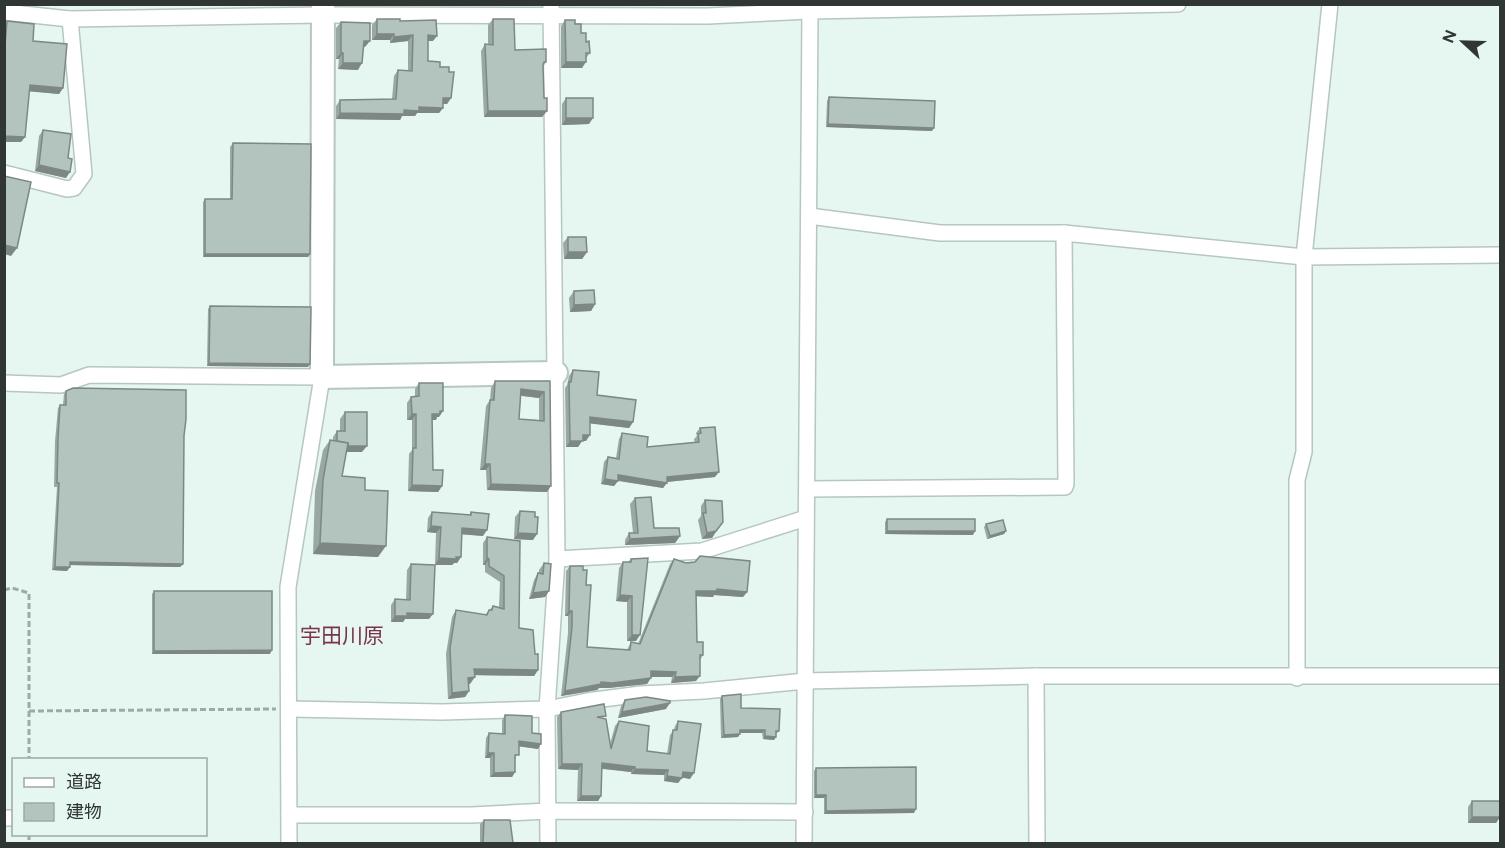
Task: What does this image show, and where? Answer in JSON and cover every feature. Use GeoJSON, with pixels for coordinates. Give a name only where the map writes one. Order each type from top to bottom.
{"type":"FeatureCollection","features":[{"type":"Feature","properties":{"kind":"street"},"geometry":{"type":"LineString","coordinates":[[4,12],[70,19],[323,10],[551,10],[708,16],[810,11],[1178,4]]}},
{"type":"Feature","properties":{"kind":"street"},"geometry":{"type":"LineString","coordinates":[[1297,678],[1297,480],[1304,452],[1304,257],[1330,4]]}},
{"type":"Feature","properties":{"kind":"street"},"geometry":{"type":"LineString","coordinates":[[289,843],[288,587],[322,377],[323,10]]}},
{"type":"Feature","properties":{"kind":"street"},"geometry":{"type":"LineString","coordinates":[[548,843],[547,709],[557,559],[551,10]]}},
{"type":"Feature","properties":{"kind":"street"},"geometry":{"type":"LineString","coordinates":[[804,843],[810,11]]}},
{"type":"Feature","properties":{"kind":"street"},"geometry":{"type":"LineString","coordinates":[[4,172],[67,189],[74,188],[84,174],[70,19]]}},
{"type":"Feature","properties":{"kind":"street"},"geometry":{"type":"LineString","coordinates":[[808,216],[940,233],[1064,233],[1304,257],[1500,255]]}},
{"type":"Feature","properties":{"kind":"street"},"geometry":{"type":"LineString","coordinates":[[807,489],[1065,487],[1064,233]]}},
{"type":"Feature","properties":{"kind":"street"},"geometry":{"type":"LineString","coordinates":[[4,383],[61,385],[89,375],[322,377],[556,373]]}},
{"type":"Feature","properties":{"kind":"street"},"geometry":{"type":"LineString","coordinates":[[557,559],[702,551],[806,518]]}},
{"type":"Feature","properties":{"kind":"street"},"geometry":{"type":"LineString","coordinates":[[290,709],[442,712],[547,709],[641,694],[704,691],[805,681],[1036,676],[1297,678],[1500,676]]}},
{"type":"Feature","properties":{"kind":"street"},"geometry":{"type":"LineString","coordinates":[[1036,676],[1037,843]]}},
{"type":"Feature","properties":{"kind":"street"},"geometry":{"type":"LineString","coordinates":[[289,815],[472,815],[548,811],[805,812]]}},
{"type":"Feature","properties":{"kind":"path"},"geometry":{"type":"LineString","coordinates":[[4,590],[12,588],[29,593],[29,758]]}},
{"type":"Feature","properties":{"kind":"path"},"geometry":{"type":"LineString","coordinates":[[29,711],[290,709]]}},
{"type":"Feature","properties":{"kind":"building"},"geometry":{"type":"Polygon","coordinates":[[[377,19],[436,20],[437,36],[428,35],[428,61],[440,62],[440,67],[449,67],[449,72],[454,72],[451,98],[443,98],[443,108],[419,107],[419,111],[404,110],[404,114],[340,113],[340,100],[396,99],[398,70],[412,71],[413,35],[394,37],[394,34],[377,34],[377,19]]]}},
{"type":"Feature","properties":{"kind":"building"},"geometry":{"type":"Polygon","coordinates":[[[493,19],[514,19],[515,50],[546,49],[546,62],[543,65],[544,98],[547,98],[547,111],[488,111],[485,44],[493,45],[493,19]]]}},
{"type":"Feature","properties":{"kind":"building"},"geometry":{"type":"Polygon","coordinates":[[[565,20],[575,20],[575,24],[581,24],[581,33],[586,33],[590,53],[586,53],[586,62],[566,62],[565,20]]]}},
{"type":"Feature","properties":{"kind":"building"},"geometry":{"type":"Polygon","coordinates":[[[7,21],[34,24],[33,41],[67,44],[63,88],[30,85],[25,137],[4,136],[4,58],[7,21]]]}},
{"type":"Feature","properties":{"kind":"building"},"geometry":{"type":"Polygon","coordinates":[[[341,22],[370,23],[370,41],[364,41],[362,63],[343,63],[341,22]]]}},
{"type":"Feature","properties":{"kind":"building"},"geometry":{"type":"Polygon","coordinates":[[[829,97],[935,101],[934,128],[828,124],[829,97]]]}},
{"type":"Feature","properties":{"kind":"building"},"geometry":{"type":"Polygon","coordinates":[[[566,98],[593,98],[593,118],[566,118],[566,98]]]}},
{"type":"Feature","properties":{"kind":"building"},"geometry":{"type":"Polygon","coordinates":[[[43,130],[71,134],[68,158],[72,159],[70,172],[39,165],[43,130]]]}},
{"type":"Feature","properties":{"kind":"building"},"geometry":{"type":"Polygon","coordinates":[[[233,143],[311,144],[310,254],[205,254],[205,199],[232,199],[233,143]]]}},
{"type":"Feature","properties":{"kind":"building"},"geometry":{"type":"Polygon","coordinates":[[[4,176],[31,182],[17,248],[4,245],[4,176]]]}},
{"type":"Feature","properties":{"kind":"building"},"geometry":{"type":"Polygon","coordinates":[[[568,237],[586,237],[587,252],[568,252],[568,237]]]}},
{"type":"Feature","properties":{"kind":"building"},"geometry":{"type":"Polygon","coordinates":[[[594,290],[595,304],[574,305],[574,291],[594,290]]]}},
{"type":"Feature","properties":{"kind":"building"},"geometry":{"type":"Polygon","coordinates":[[[210,306],[311,307],[310,364],[209,363],[210,306]]]}},
{"type":"Feature","properties":{"kind":"building"},"geometry":{"type":"Polygon","coordinates":[[[573,370],[599,372],[597,395],[636,400],[633,422],[590,417],[590,435],[583,435],[583,441],[570,441],[569,382],[571,382],[573,370]]]}},
{"type":"Feature","properties":{"kind":"building"},"geometry":{"type":"Polygon","coordinates":[[[495,381],[550,381],[551,486],[491,484],[490,464],[485,464],[490,400],[494,400],[495,381]],[[521,389],[519,419],[544,421],[544,392],[521,389]]]}},
{"type":"Feature","properties":{"kind":"building"},"geometry":{"type":"Polygon","coordinates":[[[419,383],[443,383],[443,411],[440,411],[440,414],[432,414],[433,470],[443,470],[442,486],[412,485],[413,448],[416,448],[416,414],[412,414],[411,397],[419,396],[419,383]]]}},
{"type":"Feature","properties":{"kind":"building"},"geometry":{"type":"Polygon","coordinates":[[[73,388],[186,390],[183,564],[70,562],[70,567],[55,567],[60,405],[66,405],[66,391],[73,388]]]}},
{"type":"Feature","properties":{"kind":"building"},"geometry":{"type":"Polygon","coordinates":[[[345,412],[367,412],[367,446],[348,446],[348,443],[337,441],[337,431],[345,431],[345,412]]]}},
{"type":"Feature","properties":{"kind":"building"},"geometry":{"type":"Polygon","coordinates":[[[715,427],[719,472],[667,477],[667,483],[618,475],[618,481],[605,479],[608,457],[619,459],[622,433],[648,437],[647,447],[699,442],[700,428],[715,427]]]}},
{"type":"Feature","properties":{"kind":"building"},"geometry":{"type":"Polygon","coordinates":[[[330,440],[348,443],[342,476],[365,478],[365,490],[388,491],[386,546],[320,543],[323,480],[330,440]]]}},
{"type":"Feature","properties":{"kind":"building"},"geometry":{"type":"Polygon","coordinates":[[[651,497],[654,528],[679,528],[680,536],[630,539],[629,533],[638,533],[635,498],[651,497]]]}},
{"type":"Feature","properties":{"kind":"building"},"geometry":{"type":"Polygon","coordinates":[[[705,500],[722,501],[723,522],[716,531],[707,533],[703,513],[706,513],[705,500]]]}},
{"type":"Feature","properties":{"kind":"building"},"geometry":{"type":"Polygon","coordinates":[[[520,511],[535,512],[535,517],[538,517],[537,534],[518,533],[520,511]]]}},
{"type":"Feature","properties":{"kind":"building"},"geometry":{"type":"Polygon","coordinates":[[[432,512],[489,514],[487,530],[462,528],[461,557],[456,557],[457,559],[439,558],[441,527],[431,526],[432,512]]]}},
{"type":"Feature","properties":{"kind":"building"},"geometry":{"type":"Polygon","coordinates":[[[887,519],[975,519],[975,531],[887,531],[887,519]]]}},
{"type":"Feature","properties":{"kind":"building"},"geometry":{"type":"Polygon","coordinates":[[[1003,520],[1006,531],[990,536],[986,524],[1003,520]]]}},
{"type":"Feature","properties":{"kind":"building"},"geometry":{"type":"Polygon","coordinates":[[[487,537],[520,541],[519,628],[533,630],[535,654],[538,654],[538,670],[474,669],[475,677],[468,678],[469,691],[452,693],[450,648],[456,610],[487,615],[493,606],[504,609],[504,576],[489,566],[487,537]]]}},
{"type":"Feature","properties":{"kind":"building"},"geometry":{"type":"Polygon","coordinates":[[[700,556],[750,561],[747,592],[717,589],[717,591],[696,591],[697,642],[703,642],[703,655],[700,655],[700,676],[675,677],[676,672],[651,671],[651,678],[612,683],[601,682],[601,684],[565,691],[572,627],[572,611],[569,611],[570,566],[583,566],[583,570],[587,570],[586,585],[591,585],[587,647],[630,650],[631,642],[640,644],[674,559],[686,563],[695,562],[700,556]]]}},
{"type":"Feature","properties":{"kind":"building"},"geometry":{"type":"Polygon","coordinates":[[[648,558],[640,635],[632,635],[632,596],[620,595],[623,562],[648,558]]]}},
{"type":"Feature","properties":{"kind":"building"},"geometry":{"type":"Polygon","coordinates":[[[544,563],[551,564],[549,591],[533,593],[538,573],[543,574],[544,563]]]}},
{"type":"Feature","properties":{"kind":"building"},"geometry":{"type":"Polygon","coordinates":[[[411,564],[435,565],[433,614],[407,613],[407,616],[395,616],[395,599],[410,600],[411,564]]]}},
{"type":"Feature","properties":{"kind":"building"},"geometry":{"type":"Polygon","coordinates":[[[154,591],[272,591],[272,650],[154,651],[154,591]]]}},
{"type":"Feature","properties":{"kind":"building"},"geometry":{"type":"Polygon","coordinates":[[[741,694],[741,708],[780,709],[779,731],[776,731],[776,737],[765,736],[765,730],[740,730],[740,734],[724,735],[722,696],[741,694]]]}},
{"type":"Feature","properties":{"kind":"building"},"geometry":{"type":"Polygon","coordinates":[[[646,697],[670,701],[670,703],[622,712],[625,700],[646,697]]]}},
{"type":"Feature","properties":{"kind":"building"},"geometry":{"type":"Polygon","coordinates":[[[604,704],[606,716],[597,717],[606,719],[611,749],[619,721],[649,726],[647,751],[670,754],[673,730],[677,730],[678,721],[701,724],[694,773],[683,772],[682,778],[667,776],[668,770],[635,769],[635,767],[602,763],[601,796],[581,796],[582,764],[562,764],[561,712],[604,704]]]}},
{"type":"Feature","properties":{"kind":"building"},"geometry":{"type":"Polygon","coordinates":[[[505,715],[532,716],[532,733],[541,734],[541,744],[519,741],[519,755],[515,755],[515,772],[494,773],[494,753],[488,753],[489,733],[505,734],[505,715]]]}},
{"type":"Feature","properties":{"kind":"building"},"geometry":{"type":"Polygon","coordinates":[[[916,767],[916,809],[826,811],[826,795],[816,795],[816,768],[916,767]]]}},
{"type":"Feature","properties":{"kind":"building"},"geometry":{"type":"Polygon","coordinates":[[[1472,801],[1500,801],[1500,817],[1472,817],[1472,801]]]}},
{"type":"Feature","properties":{"kind":"building"},"geometry":{"type":"Polygon","coordinates":[[[484,820],[510,820],[513,843],[483,843],[484,820]]]}},
{"type":"Feature","properties":{"kind":"district","name":"宇田川原"},"geometry":{"type":"Point","coordinates":[342,635]}}]}
